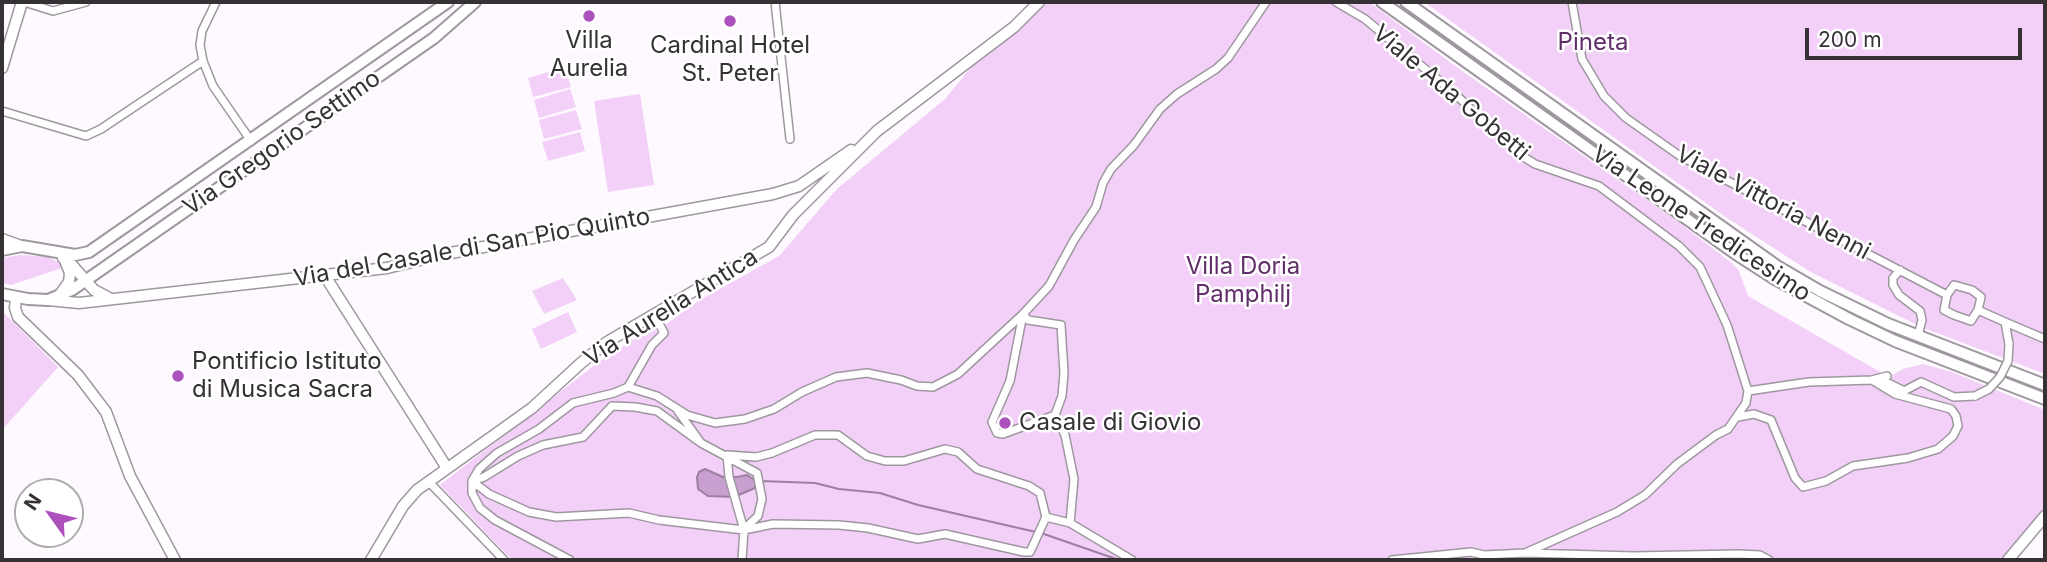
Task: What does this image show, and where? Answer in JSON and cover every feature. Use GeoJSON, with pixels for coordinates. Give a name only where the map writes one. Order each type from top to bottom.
{"type":"FeatureCollection","features":[{"type":"Feature","properties":{"kind":"main road"},"geometry":{"type":"LineString","coordinates":[[2,68],[23,2]]}},
{"type":"Feature","properties":{"kind":"main road","name":"Via Gregorio Settimo"},"geometry":{"type":"LineString","coordinates":[[22,246],[78,255],[89,252],[448,2]]}},
{"type":"Feature","properties":{"kind":"main road","name":"Via Gregorio Settimo"},"geometry":{"type":"LineString","coordinates":[[52,299],[85,281],[443,31],[475,2]]}},
{"type":"Feature","properties":{"kind":"main road","name":"Via Aurelia Antica"},"geometry":{"type":"LineString","coordinates":[[372,560],[412,494],[531,408],[598,349],[769,247],[793,215],[877,131],[1014,27],[1039,2]]}},
{"type":"Feature","properties":{"kind":"main road","name":"Via Leone Tredicesimo"},"geometry":{"type":"LineString","coordinates":[[1382,2],[1775,279],[1849,320],[1895,341],[2045,399]]}},
{"type":"Feature","properties":{"kind":"main road","name":"Via Leone Tredicesimo"},"geometry":{"type":"LineString","coordinates":[[1406,2],[1755,251],[1839,301],[1918,336],[2045,385]]}},
{"type":"Feature","properties":{"kind":"main road","name":"Via del Casale di San Pio Quinto"},"geometry":{"type":"LineString","coordinates":[[52,299],[72,303],[387,268],[535,237],[741,201],[799,186],[877,131]]}},
{"type":"Feature","properties":{"kind":"main road"},"geometry":{"type":"LineString","coordinates":[[793,215],[802,197],[799,186]]}},
{"type":"Feature","properties":{"kind":"main road"},"geometry":{"type":"LineString","coordinates":[[2,239],[22,246]]}},
{"type":"Feature","properties":{"kind":"main road"},"geometry":{"type":"LineString","coordinates":[[2,250],[22,246]]}},
{"type":"Feature","properties":{"kind":"main road"},"geometry":{"type":"LineString","coordinates":[[52,252],[72,265],[97,292],[111,299]]}},
{"type":"Feature","properties":{"kind":"main road"},"geometry":{"type":"LineString","coordinates":[[2,293],[16,297],[52,299],[66,290],[69,282],[69,267],[63,258]]}},
{"type":"Feature","properties":{"kind":"main road"},"geometry":{"type":"LineString","coordinates":[[325,276],[447,468]]}},
{"type":"Feature","properties":{"kind":"main road"},"geometry":{"type":"LineString","coordinates":[[16,297],[14,306],[17,316],[78,375],[106,412],[130,476],[175,560]]}},
{"type":"Feature","properties":{"kind":"main road"},"geometry":{"type":"LineString","coordinates":[[2008,560],[2045,516]]}},
{"type":"Feature","properties":{"kind":"street"},"geometry":{"type":"LineString","coordinates":[[23,2],[53,11],[86,2]]}},
{"type":"Feature","properties":{"kind":"street"},"geometry":{"type":"LineString","coordinates":[[216,2],[202,31],[202,61],[213,86],[251,141]]}},
{"type":"Feature","properties":{"kind":"street"},"geometry":{"type":"LineString","coordinates":[[775,2],[790,139]]}},
{"type":"Feature","properties":{"kind":"street"},"geometry":{"type":"LineString","coordinates":[[628,387],[657,396],[687,415],[715,423],[745,419],[774,409],[836,377],[867,373],[917,386],[933,387],[958,374],[1049,286],[1096,207],[1103,183],[1111,169],[1134,145],[1160,108],[1228,58],[1266,2]]}},
{"type":"Feature","properties":{"kind":"street","name":"Viale Ada Gobetti"},"geometry":{"type":"LineString","coordinates":[[1336,2],[1365,19],[1454,93],[1519,154],[1535,164],[1599,186],[1686,251],[1700,267],[1716,298],[1748,391]]}},
{"type":"Feature","properties":{"kind":"street","name":"Viale Vittoria Nenni"},"geometry":{"type":"LineString","coordinates":[[1572,2],[1582,59],[1604,96],[1626,118],[1680,156],[1947,295]]}},
{"type":"Feature","properties":{"kind":"street"},"geometry":{"type":"LineString","coordinates":[[2,111],[86,135],[101,129],[202,61]]}},
{"type":"Feature","properties":{"kind":"street"},"geometry":{"type":"LineString","coordinates":[[1900,270],[1893,278],[1893,285],[1899,295],[1920,311],[1922,320],[1918,336]]}},
{"type":"Feature","properties":{"kind":"street"},"geometry":{"type":"LineString","coordinates":[[1954,285],[1972,290],[1981,297],[1978,310],[1971,321],[1944,310],[1947,295],[1954,285]]}},
{"type":"Feature","properties":{"kind":"street"},"geometry":{"type":"LineString","coordinates":[[1978,310],[2045,338]]}},
{"type":"Feature","properties":{"kind":"street"},"geometry":{"type":"LineString","coordinates":[[570,560],[495,520],[480,508],[472,493],[472,481],[477,472],[498,453],[539,429],[573,403],[628,387],[652,345],[664,333],[654,314]]}},
{"type":"Feature","properties":{"kind":"street"},"geometry":{"type":"LineString","coordinates":[[1023,314],[1010,381],[992,422],[997,433],[1003,434],[1055,415]]}},
{"type":"Feature","properties":{"kind":"street"},"geometry":{"type":"LineString","coordinates":[[1023,314],[1028,320],[1061,325],[1064,373],[1062,396],[1055,415],[1065,435],[1074,479],[1070,523]]}},
{"type":"Feature","properties":{"kind":"street"},"geometry":{"type":"LineString","coordinates":[[1525,553],[1617,512],[1645,495],[1677,464],[1728,429],[1746,403],[1748,391],[1809,382],[1880,378],[1904,391],[1921,382],[1954,397],[1975,396],[1989,389],[2000,377],[2008,361],[2009,344],[2005,322]]}},
{"type":"Feature","properties":{"kind":"street"},"geometry":{"type":"LineString","coordinates":[[1738,417],[1754,414],[1770,420],[1795,478],[1803,486],[1826,481],[1853,466],[1908,458],[1938,449],[1953,436],[1958,426],[1951,409],[1905,398],[1880,378]]}},
{"type":"Feature","properties":{"kind":"street"},"geometry":{"type":"LineString","coordinates":[[472,481],[543,445],[583,437],[612,406],[635,407],[657,411],[701,443],[757,472],[762,499],[758,516],[744,530]]}},
{"type":"Feature","properties":{"kind":"street"},"geometry":{"type":"LineString","coordinates":[[676,409],[701,443]]}},
{"type":"Feature","properties":{"kind":"street"},"geometry":{"type":"LineString","coordinates":[[472,481],[489,494],[529,512],[556,517],[629,513],[659,520],[744,530],[773,524],[868,528],[918,539],[945,534],[1024,552],[1030,552],[1046,517],[1040,493],[1029,486],[977,469],[958,452],[945,449],[904,461],[885,461],[867,456],[838,435],[815,435],[756,457],[727,455]]}},
{"type":"Feature","properties":{"kind":"street"},"geometry":{"type":"LineString","coordinates":[[727,455],[729,477],[738,501],[744,530],[742,560]]}},
{"type":"Feature","properties":{"kind":"street"},"geometry":{"type":"LineString","coordinates":[[428,481],[504,560]]}},
{"type":"Feature","properties":{"kind":"street"},"geometry":{"type":"LineString","coordinates":[[1046,517],[1070,523],[1132,560]]}},
{"type":"Feature","properties":{"kind":"street"},"geometry":{"type":"LineString","coordinates":[[1392,560],[1471,552],[1484,555],[1738,554],[1760,555],[1769,560]]}},
{"type":"Feature","properties":{"kind":"green space","name":"Villa Doria Pamphilj"},"geometry":{"type":"Polygon","coordinates":[[[1045,2],[1369,2],[1462,71],[1677,221],[1733,264],[1739,271],[1748,296],[1889,377],[1903,369],[1923,364],[1952,372],[2045,410],[2045,510],[2000,560],[512,560],[440,485],[600,361],[653,327],[657,331],[698,301],[779,256],[837,189],[945,99],[972,66],[1024,24],[1045,2]]]}},
{"type":"Feature","properties":{"kind":"green space","name":"Pineta"},"geometry":{"type":"Polygon","coordinates":[[[1424,2],[2045,2],[2045,374],[1921,327],[1809,271],[1724,216],[1424,2]]]}},
{"type":"Feature","properties":{"kind":"green space"},"geometry":{"type":"Polygon","coordinates":[[[565,67],[571,87],[533,97],[528,78],[565,67]]]}},
{"type":"Feature","properties":{"kind":"green space"},"geometry":{"type":"Polygon","coordinates":[[[570,89],[576,107],[539,118],[534,100],[570,89]]]}},
{"type":"Feature","properties":{"kind":"green space"},"geometry":{"type":"Polygon","coordinates":[[[640,94],[654,185],[608,192],[594,101],[640,94]]]}},
{"type":"Feature","properties":{"kind":"green space"},"geometry":{"type":"Polygon","coordinates":[[[576,110],[582,129],[544,139],[539,120],[576,110]]]}},
{"type":"Feature","properties":{"kind":"green space"},"geometry":{"type":"Polygon","coordinates":[[[580,132],[585,151],[548,161],[542,142],[580,132]]]}},
{"type":"Feature","properties":{"kind":"green space"},"geometry":{"type":"Polygon","coordinates":[[[20,255],[48,257],[58,262],[62,268],[11,285],[2,283],[2,258],[20,255]]]}},
{"type":"Feature","properties":{"kind":"green space"},"geometry":{"type":"Polygon","coordinates":[[[563,278],[577,300],[544,314],[532,291],[563,278]]]}},
{"type":"Feature","properties":{"kind":"green space"},"geometry":{"type":"Polygon","coordinates":[[[2,311],[58,367],[2,430],[2,311]]]}},
{"type":"Feature","properties":{"kind":"green space"},"geometry":{"type":"Polygon","coordinates":[[[568,312],[577,332],[541,349],[532,329],[568,312]]]}},
{"type":"Feature","properties":{"kind":"shaded area"},"geometry":{"type":"Polygon","coordinates":[[[705,469],[723,477],[747,475],[756,481],[755,488],[734,497],[708,496],[698,489],[697,477],[699,472],[705,469]]]}},
{"type":"Feature","properties":{"kind":"waterway"},"geometry":{"type":"LineString","coordinates":[[760,481],[815,483],[839,489],[880,493],[918,505],[1036,532]]}},
{"type":"Feature","properties":{"kind":"waterway"},"geometry":{"type":"LineString","coordinates":[[1041,533],[1119,560]]}},
{"type":"Feature","properties":{"kind":"waterway"},"geometry":{"type":"LineString","coordinates":[[1723,560],[1743,560]]}},
{"type":"Feature","properties":{"kind":"place","name":"Villa Aurelia"},"geometry":{"type":"Point","coordinates":[589,16]}},
{"type":"Feature","properties":{"kind":"place","name":"Cardinal Hotel St. Peter"},"geometry":{"type":"Point","coordinates":[730,21]}},
{"type":"Feature","properties":{"kind":"place","name":"Pontificio Istituto di Musica Sacra"},"geometry":{"type":"Point","coordinates":[178,376]}},
{"type":"Feature","properties":{"kind":"place","name":"Casale di Giovio"},"geometry":{"type":"Point","coordinates":[1005,423]}}]}
